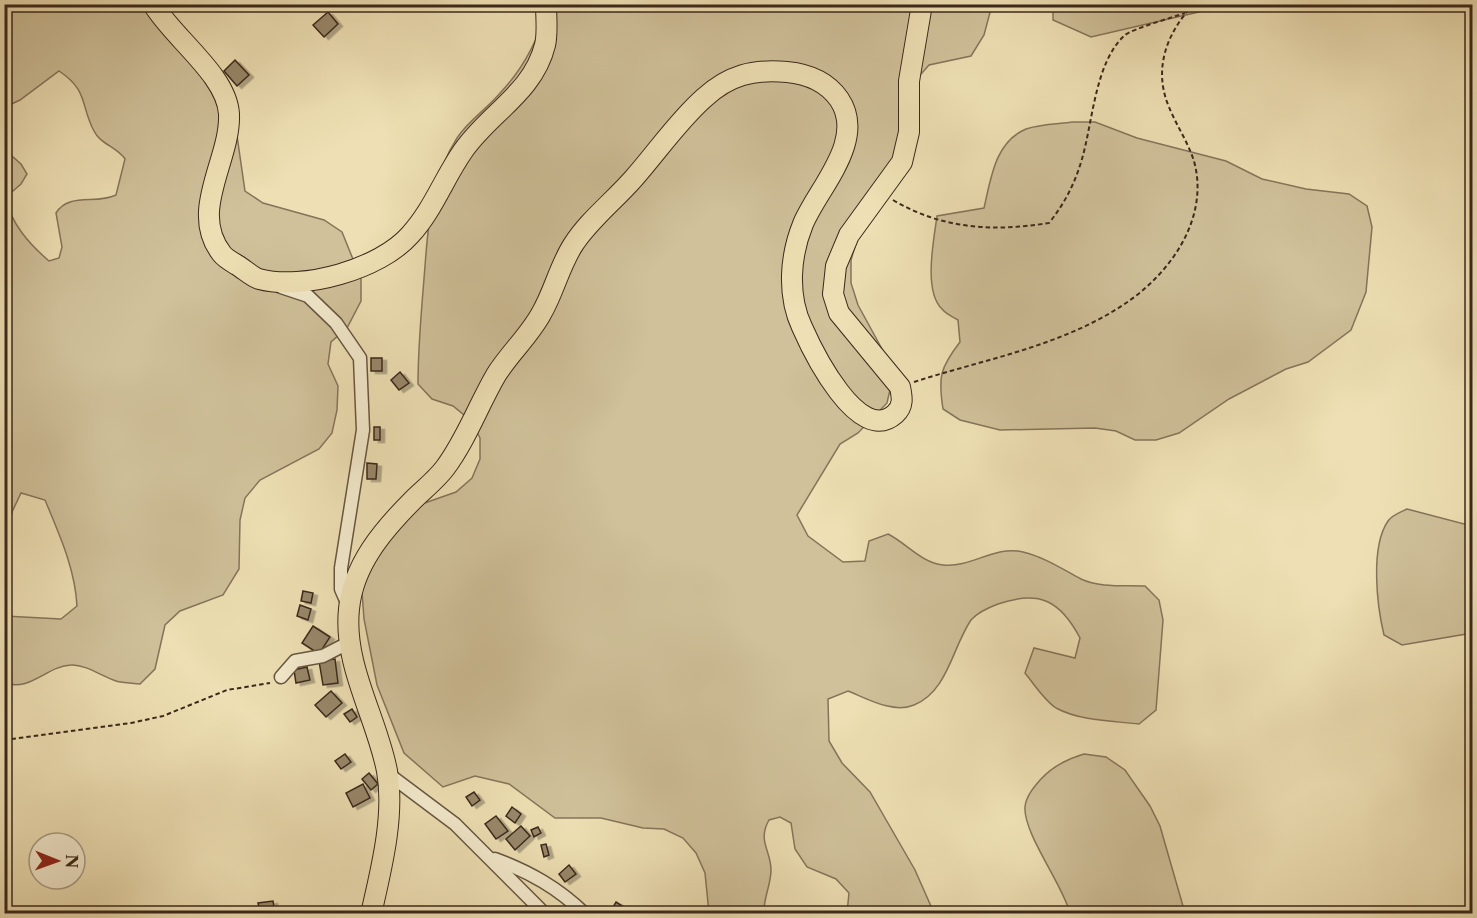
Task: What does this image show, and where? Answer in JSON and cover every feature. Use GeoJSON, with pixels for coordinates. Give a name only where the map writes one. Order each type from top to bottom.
{"type":"FeatureCollection","features":[{"type":"Feature","properties":{"kind":"highway"},"geometry":{"type":"LineString","coordinates":[[153,4],[174,34],[193,52],[225,94],[229,115],[212,189],[209,217],[213,236],[223,255],[257,279],[288,284],[335,276],[383,257],[410,236],[464,150],[524,88],[538,66],[546,43],[546,4]]}},
{"type":"Feature","properties":{"kind":"highway"},"geometry":{"type":"LineString","coordinates":[[371,914],[387,840],[387,773],[350,642],[349,608],[361,565],[388,525],[443,470],[463,440],[481,401],[503,363],[541,315],[560,266],[576,240],[664,144],[690,110],[723,81],[772,71],[794,73],[814,78],[832,89],[843,105],[846,126],[845,145],[804,223],[792,261],[793,302],[801,326],[845,400],[860,416],[874,421],[885,420],[897,413],[903,399],[900,387],[839,313],[833,294],[836,266],[849,235],[902,162],[909,132],[909,81],[922,4]]}},
{"type":"Feature","properties":{"kind":"street"},"geometry":{"type":"LineString","coordinates":[[257,279],[308,296],[336,323],[360,358],[363,430],[341,568],[340,589],[349,608]]}},
{"type":"Feature","properties":{"kind":"street"},"geometry":{"type":"LineString","coordinates":[[281,676],[296,661],[322,656],[350,642]]}},
{"type":"Feature","properties":{"kind":"street"},"geometry":{"type":"LineString","coordinates":[[387,773],[455,824],[491,857],[545,914]]}},
{"type":"Feature","properties":{"kind":"street"},"geometry":{"type":"LineString","coordinates":[[491,857],[527,871],[567,896],[585,914]]}},
{"type":"Feature","properties":{"kind":"path"},"geometry":{"type":"LineString","coordinates":[[900,387],[1029,348],[1081,328],[1125,304],[1156,280],[1175,257],[1190,226],[1196,193],[1195,166],[1168,106],[1161,82],[1161,61],[1171,35],[1185,13],[1194,4]]}},
{"type":"Feature","properties":{"kind":"path"},"geometry":{"type":"LineString","coordinates":[[880,193],[936,221],[988,229],[1048,223],[1066,202],[1082,159],[1094,101],[1112,51],[1127,33],[1185,13]]}},
{"type":"Feature","properties":{"kind":"path"},"geometry":{"type":"LineString","coordinates":[[4,740],[163,716],[227,690],[271,683],[281,676]]}},
{"type":"Feature","properties":{"kind":"shaded area"},"geometry":{"type":"Polygon","coordinates":[[[1053,4],[1229,5],[1091,37],[1053,20],[1053,4]]]}},
{"type":"Feature","properties":{"kind":"shaded area"},"geometry":{"type":"Polygon","coordinates":[[[5,5],[160,5],[235,122],[245,191],[263,203],[324,220],[342,232],[361,279],[361,301],[347,328],[331,342],[328,364],[338,386],[337,410],[332,433],[319,449],[260,480],[245,498],[240,520],[239,569],[223,595],[180,611],[165,625],[155,669],[140,684],[116,681],[76,665],[62,666],[31,682],[14,685],[5,683],[5,616],[61,619],[77,606],[70,565],[45,500],[21,493],[12,512],[5,546],[5,198],[16,225],[34,247],[49,261],[59,258],[62,247],[56,213],[68,203],[116,195],[125,159],[97,135],[80,92],[69,78],[59,71],[20,100],[5,107],[5,5]]]}},
{"type":"Feature","properties":{"kind":"shaded area"},"geometry":{"type":"Polygon","coordinates":[[[549,5],[992,5],[984,35],[971,56],[929,65],[914,82],[901,171],[857,240],[851,260],[851,283],[858,305],[888,360],[892,381],[887,403],[858,433],[840,444],[797,515],[808,536],[843,562],[865,561],[869,541],[888,534],[928,561],[943,565],[964,563],[1002,552],[1023,552],[1046,560],[1088,582],[1104,585],[1145,586],[1159,600],[1163,620],[1156,710],[1139,724],[1075,716],[1056,708],[1047,701],[1025,673],[1034,648],[1075,658],[1080,638],[1065,615],[1056,607],[1047,601],[1025,598],[998,604],[974,617],[964,631],[948,668],[935,690],[914,705],[897,708],[871,701],[848,691],[828,699],[829,741],[842,763],[870,792],[915,870],[934,913],[847,913],[849,893],[836,879],[807,867],[795,849],[791,823],[780,817],[769,820],[764,834],[771,870],[764,913],[709,913],[705,873],[696,853],[683,838],[664,829],[643,828],[601,818],[555,818],[509,784],[475,776],[443,787],[404,753],[377,685],[364,619],[360,565],[396,513],[456,492],[472,478],[480,459],[480,438],[470,420],[453,406],[432,399],[418,384],[421,318],[432,206],[441,172],[457,138],[496,98],[524,62],[541,29],[549,5]]]}},
{"type":"Feature","properties":{"kind":"shaded area"},"geometry":{"type":"Polygon","coordinates":[[[1095,122],[1137,138],[1226,161],[1262,179],[1306,189],[1349,194],[1367,206],[1372,227],[1366,292],[1351,330],[1308,362],[1286,369],[1229,399],[1179,433],[1156,440],[1135,440],[1116,431],[1095,428],[1000,430],[960,420],[943,409],[942,373],[948,359],[960,342],[958,320],[942,309],[936,301],[933,290],[931,264],[937,216],[984,208],[996,162],[1007,143],[1016,135],[1031,127],[1095,122]]]}},
{"type":"Feature","properties":{"kind":"shaded area"},"geometry":{"type":"Polygon","coordinates":[[[5,150],[21,164],[27,174],[21,184],[5,198],[5,150]]]}},
{"type":"Feature","properties":{"kind":"shaded area"},"geometry":{"type":"Polygon","coordinates":[[[1407,509],[1472,526],[1472,633],[1402,645],[1384,635],[1377,593],[1379,546],[1382,532],[1388,521],[1394,515],[1407,509]]]}},
{"type":"Feature","properties":{"kind":"shaded area"},"geometry":{"type":"Polygon","coordinates":[[[1084,754],[1106,757],[1125,770],[1150,806],[1160,826],[1185,913],[1070,913],[1060,888],[1030,831],[1025,807],[1031,792],[1050,770],[1084,754]]]}},
{"type":"Feature","properties":{"kind":"building"},"geometry":{"type":"Polygon","coordinates":[[[328,12],[338,24],[324,37],[313,25],[328,12]]]}},
{"type":"Feature","properties":{"kind":"building"},"geometry":{"type":"Polygon","coordinates":[[[235,60],[249,75],[237,86],[224,71],[235,60]]]}},
{"type":"Feature","properties":{"kind":"building"},"geometry":{"type":"Polygon","coordinates":[[[371,358],[382,358],[382,371],[371,371],[371,358]]]}},
{"type":"Feature","properties":{"kind":"building"},"geometry":{"type":"Polygon","coordinates":[[[400,372],[409,383],[399,390],[391,380],[400,372]]]}},
{"type":"Feature","properties":{"kind":"building"},"geometry":{"type":"Polygon","coordinates":[[[374,427],[380,427],[380,440],[374,440],[374,427]]]}},
{"type":"Feature","properties":{"kind":"building"},"geometry":{"type":"Polygon","coordinates":[[[367,463],[377,464],[376,479],[367,479],[367,463]]]}},
{"type":"Feature","properties":{"kind":"building"},"geometry":{"type":"Polygon","coordinates":[[[303,591],[313,593],[311,603],[301,601],[303,591]]]}},
{"type":"Feature","properties":{"kind":"building"},"geometry":{"type":"Polygon","coordinates":[[[300,605],[311,609],[308,620],[297,616],[300,605]]]}},
{"type":"Feature","properties":{"kind":"building"},"geometry":{"type":"Polygon","coordinates":[[[313,626],[330,637],[319,654],[302,643],[313,626]]]}},
{"type":"Feature","properties":{"kind":"building"},"geometry":{"type":"Polygon","coordinates":[[[335,659],[338,683],[323,685],[319,661],[335,659]]]}},
{"type":"Feature","properties":{"kind":"building"},"geometry":{"type":"Polygon","coordinates":[[[307,667],[310,680],[296,683],[294,670],[307,667]]]}},
{"type":"Feature","properties":{"kind":"building"},"geometry":{"type":"Polygon","coordinates":[[[331,691],[342,703],[326,717],[315,705],[331,691]]]}},
{"type":"Feature","properties":{"kind":"building"},"geometry":{"type":"Polygon","coordinates":[[[352,709],[357,717],[350,722],[344,714],[352,709]]]}},
{"type":"Feature","properties":{"kind":"building"},"geometry":{"type":"Polygon","coordinates":[[[345,754],[351,762],[341,769],[335,761],[345,754]]]}},
{"type":"Feature","properties":{"kind":"building"},"geometry":{"type":"Polygon","coordinates":[[[369,773],[378,784],[371,790],[362,779],[369,773]]]}},
{"type":"Feature","properties":{"kind":"building"},"geometry":{"type":"Polygon","coordinates":[[[363,784],[370,798],[353,807],[346,793],[363,784]]]}},
{"type":"Feature","properties":{"kind":"building"},"geometry":{"type":"Polygon","coordinates":[[[474,792],[480,800],[472,806],[466,797],[474,792]]]}},
{"type":"Feature","properties":{"kind":"building"},"geometry":{"type":"Polygon","coordinates":[[[512,807],[521,814],[515,823],[506,816],[512,807]]]}},
{"type":"Feature","properties":{"kind":"building"},"geometry":{"type":"Polygon","coordinates":[[[496,816],[508,831],[496,839],[485,824],[496,816]]]}},
{"type":"Feature","properties":{"kind":"building"},"geometry":{"type":"Polygon","coordinates":[[[521,826],[530,836],[515,850],[506,839],[521,826]]]}},
{"type":"Feature","properties":{"kind":"building"},"geometry":{"type":"Polygon","coordinates":[[[538,827],[541,833],[534,837],[531,830],[538,827]]]}},
{"type":"Feature","properties":{"kind":"building"},"geometry":{"type":"Polygon","coordinates":[[[546,844],[549,855],[544,857],[541,845],[546,844]]]}},
{"type":"Feature","properties":{"kind":"building"},"geometry":{"type":"Polygon","coordinates":[[[569,865],[576,874],[565,882],[559,874],[569,865]]]}},
{"type":"Feature","properties":{"kind":"building"},"geometry":{"type":"Polygon","coordinates":[[[273,901],[275,914],[260,914],[258,903],[273,901]]]}},
{"type":"Feature","properties":{"kind":"building"},"geometry":{"type":"Polygon","coordinates":[[[616,902],[627,909],[625,914],[609,914],[616,902]]]}}]}
